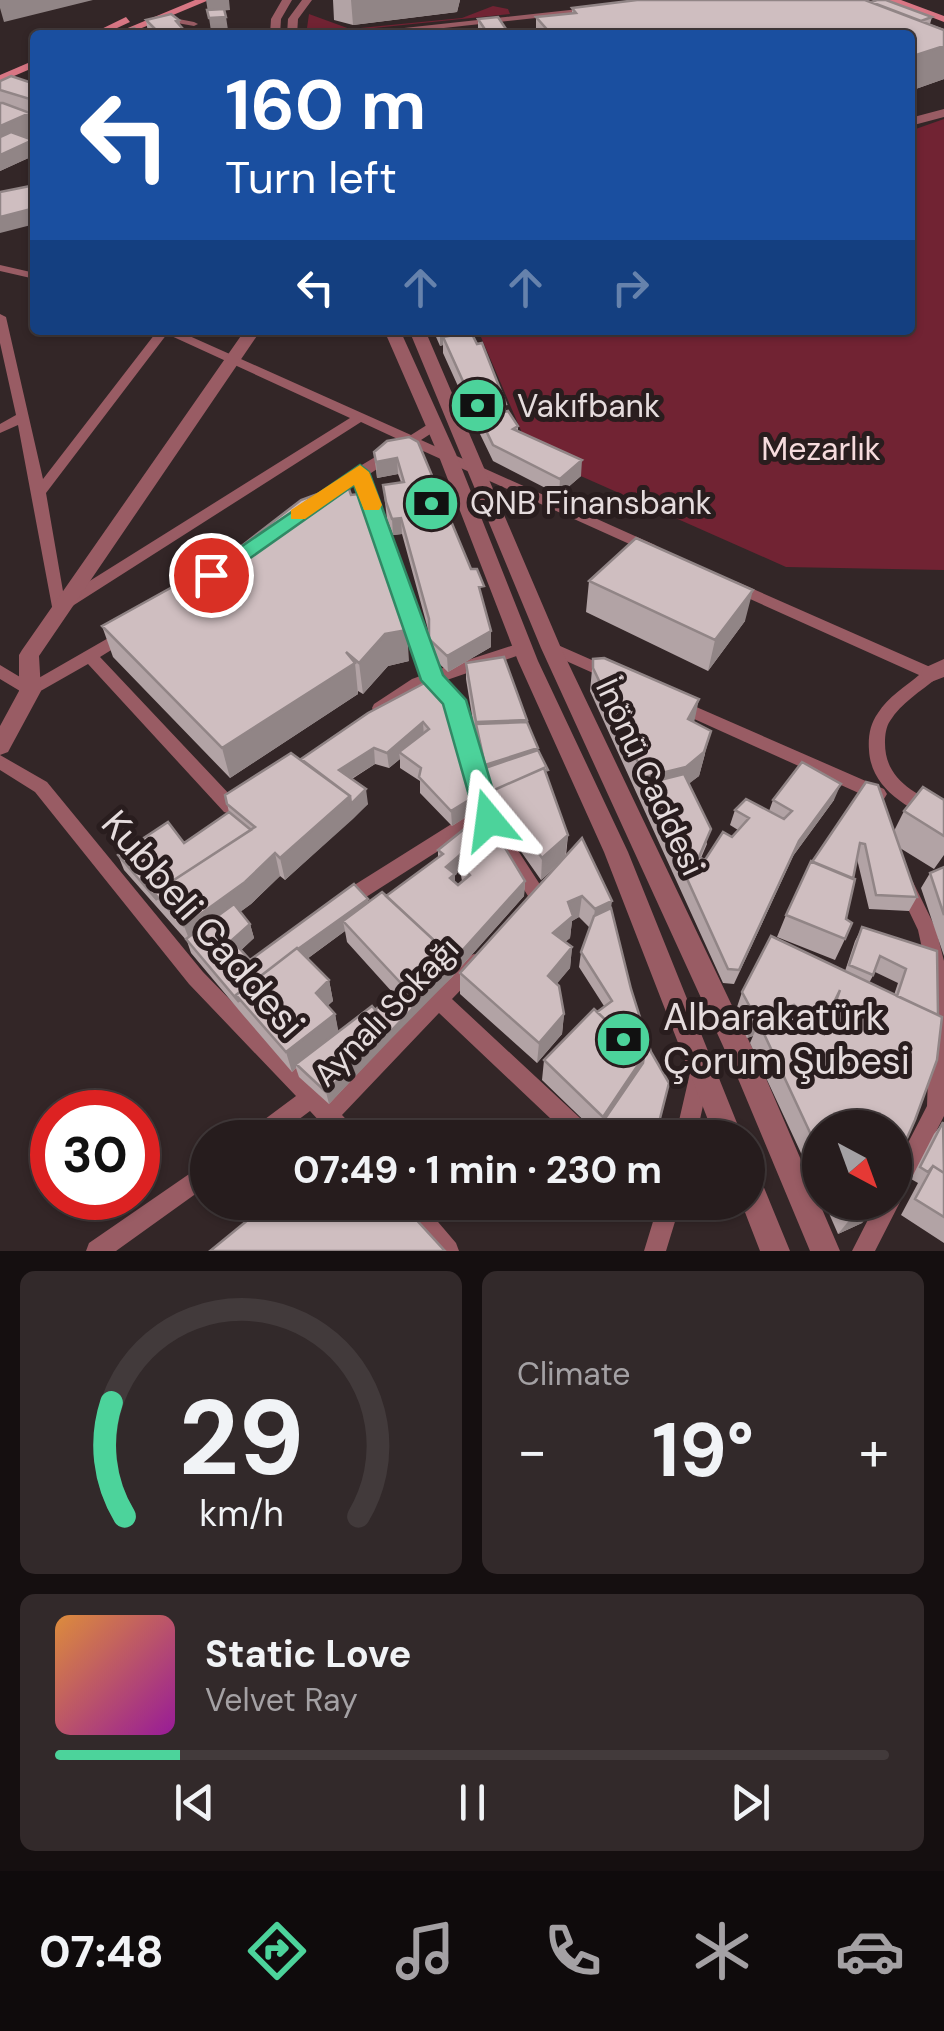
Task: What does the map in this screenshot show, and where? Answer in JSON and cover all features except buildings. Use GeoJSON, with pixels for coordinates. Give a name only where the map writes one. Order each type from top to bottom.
{"type":"FeatureCollection","features":[{"type":"Feature","properties":{"kind":"main road"},"geometry":{"type":"LineString","coordinates":[[105,30],[168,0]]}},
{"type":"Feature","properties":{"kind":"main road"},"geometry":{"type":"LineString","coordinates":[[892,0],[944,20]]}},
{"type":"Feature","properties":{"kind":"main road"},"geometry":{"type":"LineString","coordinates":[[924,0],[944,7]]}},
{"type":"Feature","properties":{"kind":"main road"},"geometry":{"type":"LineString","coordinates":[[127,30],[198,1]]}},
{"type":"Feature","properties":{"kind":"main road"},"geometry":{"type":"LineString","coordinates":[[0,79],[30,65]]}},
{"type":"Feature","properties":{"kind":"main road"},"geometry":{"type":"LineString","coordinates":[[0,90],[30,76]]}},
{"type":"Feature","properties":{"kind":"street"},"geometry":{"type":"LineString","coordinates":[[275,30],[276,19],[288,0]]}},
{"type":"Feature","properties":{"kind":"street"},"geometry":{"type":"LineString","coordinates":[[292,30],[293,19],[307,0]]}},
{"type":"Feature","properties":{"kind":"street"},"geometry":{"type":"LineString","coordinates":[[196,30],[198,1]]}},
{"type":"Feature","properties":{"kind":"street"},"geometry":{"type":"LineString","coordinates":[[408,30],[459,25],[595,13],[518,23],[459,25]]}},
{"type":"Feature","properties":{"kind":"street"},"geometry":{"type":"LineString","coordinates":[[152,18],[194,24]]}},
{"type":"Feature","properties":{"kind":"street"},"geometry":{"type":"LineString","coordinates":[[518,23],[523,30]]}},
{"type":"Feature","properties":{"kind":"street"},"geometry":{"type":"LineString","coordinates":[[915,110],[944,102]]}},
{"type":"Feature","properties":{"kind":"street"},"geometry":{"type":"LineString","coordinates":[[915,121],[944,113]]}},
{"type":"Feature","properties":{"kind":"street"},"geometry":{"type":"LineString","coordinates":[[0,268],[30,275]]}},
{"type":"Feature","properties":{"kind":"street"},"geometry":{"type":"LineString","coordinates":[[0,317],[39,493],[58,608]]}},
{"type":"Feature","properties":{"kind":"street"},"geometry":{"type":"LineString","coordinates":[[39,493],[161,335]]}},
{"type":"Feature","properties":{"kind":"street"},"geometry":{"type":"LineString","coordinates":[[177,335],[657,551]]}},
{"type":"Feature","properties":{"kind":"street"},"geometry":{"type":"LineString","coordinates":[[0,746],[30,690],[29,655],[249,335]]}},
{"type":"Feature","properties":{"kind":"street","name":"İnönü Caddesi"},"geometry":{"type":"LineString","coordinates":[[394,335],[447,454],[522,648],[616,852],[722,1120]]}},
{"type":"Feature","properties":{"kind":"street","name":"İnönü Caddesi"},"geometry":{"type":"LineString","coordinates":[[419,335],[551,648],[749,1072],[825,1251]]}},
{"type":"Feature","properties":{"kind":"street"},"geometry":{"type":"LineString","coordinates":[[0,408],[20,414]]}},
{"type":"Feature","properties":{"kind":"street"},"geometry":{"type":"LineString","coordinates":[[0,429],[20,414]]}},
{"type":"Feature","properties":{"kind":"street"},"geometry":{"type":"LineString","coordinates":[[58,608],[360,417]]}},
{"type":"Feature","properties":{"kind":"street"},"geometry":{"type":"LineString","coordinates":[[312,504],[434,426]]}},
{"type":"Feature","properties":{"kind":"street"},"geometry":{"type":"LineString","coordinates":[[360,472],[433,680],[454,700],[486,812],[539,897],[514,923]]}},
{"type":"Feature","properties":{"kind":"street"},"geometry":{"type":"LineString","coordinates":[[728,582],[937,670],[885,715],[877,730],[880,822]]}},
{"type":"Feature","properties":{"kind":"street"},"geometry":{"type":"LineString","coordinates":[[30,690],[92,658],[139,625]]}},
{"type":"Feature","properties":{"kind":"street"},"geometry":{"type":"LineString","coordinates":[[372,714],[418,683],[522,648]]}},
{"type":"Feature","properties":{"kind":"street"},"geometry":{"type":"LineString","coordinates":[[551,648],[623,680]]}},
{"type":"Feature","properties":{"kind":"street"},"geometry":{"type":"LineString","coordinates":[[92,658],[230,807],[262,786]]}},
{"type":"Feature","properties":{"kind":"street"},"geometry":{"type":"LineString","coordinates":[[0,671],[30,690]]}},
{"type":"Feature","properties":{"kind":"street"},"geometry":{"type":"LineString","coordinates":[[659,696],[896,789],[944,816]]}},
{"type":"Feature","properties":{"kind":"street","name":"Kubbeli Caddesi"},"geometry":{"type":"LineString","coordinates":[[0,762],[40,787],[196,978],[331,1120]]}},
{"type":"Feature","properties":{"kind":"street"},"geometry":{"type":"LineString","coordinates":[[328,912],[486,812]]}},
{"type":"Feature","properties":{"kind":"street"},"geometry":{"type":"LineString","coordinates":[[898,868],[927,929],[941,989],[940,1112],[912,1161]]}},
{"type":"Feature","properties":{"kind":"street","name":"Aynalı Sokağı"},"geometry":{"type":"LineString","coordinates":[[327,1116],[489,949]]}},
{"type":"Feature","properties":{"kind":"street"},"geometry":{"type":"LineString","coordinates":[[439,1000],[568,1120]]}},
{"type":"Feature","properties":{"kind":"street"},"geometry":{"type":"LineString","coordinates":[[689,1120],[701,1068]]}},
{"type":"Feature","properties":{"kind":"street"},"geometry":{"type":"LineString","coordinates":[[280,1120],[309,1099]]}},
{"type":"Feature","properties":{"kind":"street"},"geometry":{"type":"LineString","coordinates":[[97,1251],[190,1185]]}},
{"type":"Feature","properties":{"kind":"street"},"geometry":{"type":"LineString","coordinates":[[421,1220],[448,1251]]}},
{"type":"Feature","properties":{"kind":"street"},"geometry":{"type":"LineString","coordinates":[[655,1251],[662,1220]]}},
{"type":"Feature","properties":{"kind":"street"},"geometry":{"type":"LineString","coordinates":[[762,1220],[774,1251]]}},
{"type":"Feature","properties":{"kind":"street"},"geometry":{"type":"LineString","coordinates":[[863,1251],[880,1220]]}},
{"type":"Feature","properties":{"kind":"green space"},"geometry":{"type":"Polygon","coordinates":[[[493,6],[508,9],[510,14],[355,30],[307,30],[309,14],[350,29],[462,18],[493,6]]]}},
{"type":"Feature","properties":{"kind":"green space","name":"Mezarlık"},"geometry":{"type":"Polygon","coordinates":[[[944,119],[944,570],[786,567],[531,454],[480,335],[915,335],[915,129],[944,119]]]}},
{"type":"Feature","properties":{"kind":"slow traffic"},"geometry":{"type":"LineString","coordinates":[[298,514],[360,472],[371,505]]}},
{"type":"Feature","properties":{"kind":"place","name":"Vakıfbank"},"geometry":{"type":"Point","coordinates":[478,406]}},
{"type":"Feature","properties":{"kind":"place","name":"QNB Finansbank"},"geometry":{"type":"Point","coordinates":[431,503]}},
{"type":"Feature","properties":{"kind":"place","name":"Albarakatürk Çorum Şubesi"},"geometry":{"type":"Point","coordinates":[624,1039]}},
{"type":"Feature","properties":{"kind":"route"},"geometry":{"type":"LineString","coordinates":[[211,575],[360,472],[433,680],[454,700],[489,820]]}}]}
